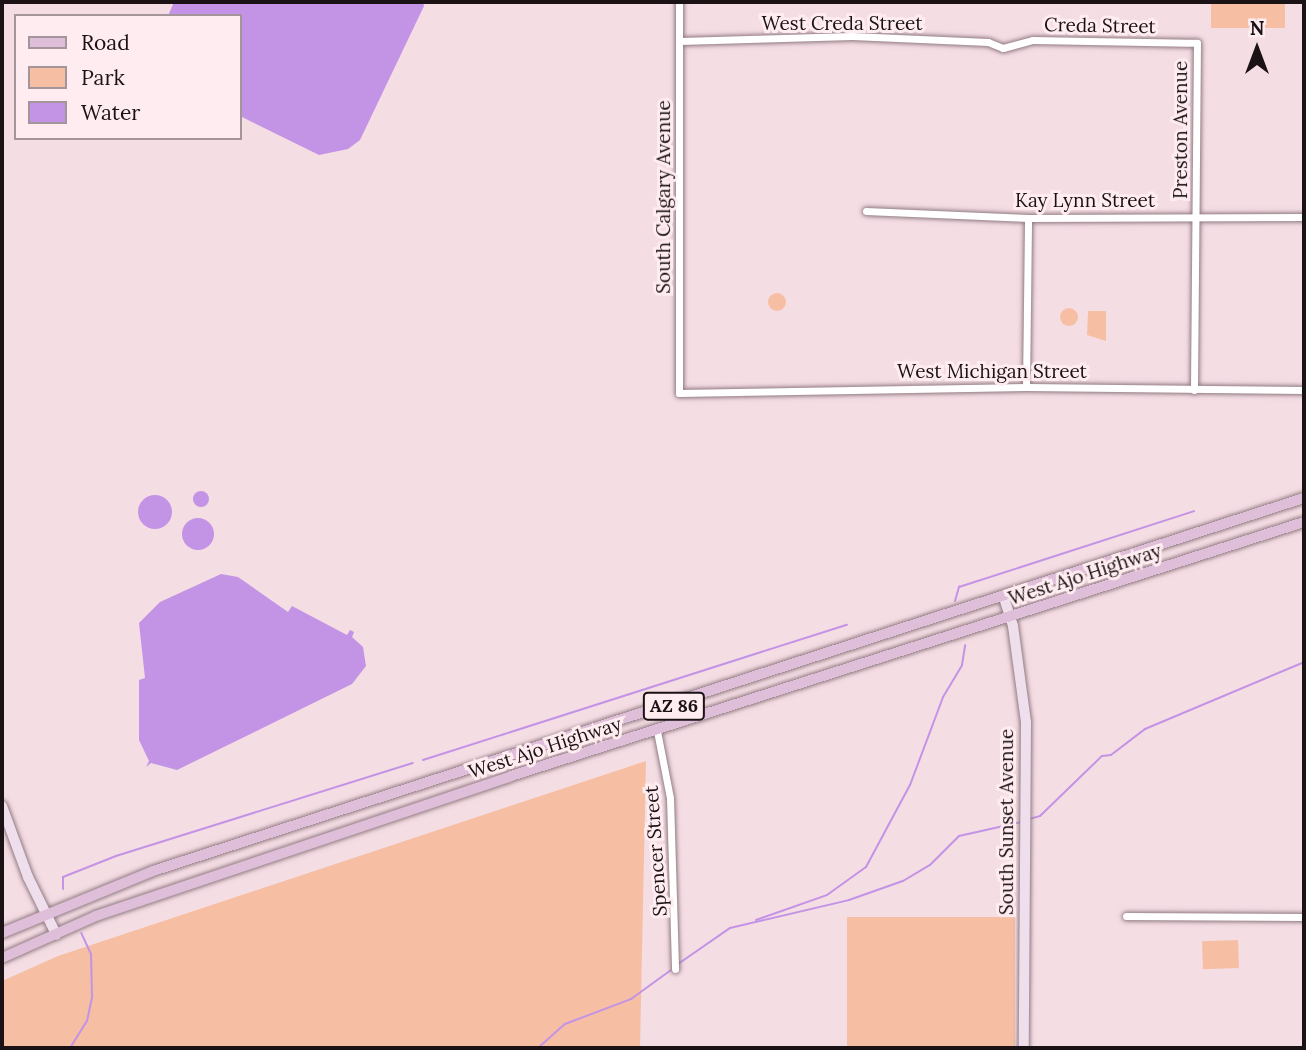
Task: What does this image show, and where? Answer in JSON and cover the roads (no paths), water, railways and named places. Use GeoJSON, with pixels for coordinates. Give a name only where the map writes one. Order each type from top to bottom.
{"type":"FeatureCollection","features":[{"type":"Feature","properties":{"kind":"main road","name":"West Ajo Highway"},"geometry":{"type":"LineString","coordinates":[[2,933],[44,912],[153,871],[715,692],[1304,498]]}},
{"type":"Feature","properties":{"kind":"main road","name":"West Ajo Highway"},"geometry":{"type":"LineString","coordinates":[[2,958],[109,912],[1304,522]]}},
{"type":"Feature","properties":{"kind":"main road"},"geometry":{"type":"LineString","coordinates":[[657,731],[672,710],[715,692]]}},
{"type":"Feature","properties":{"kind":"street","name":"South Calgary Avenue"},"geometry":{"type":"LineString","coordinates":[[679,2],[679,393]]}},
{"type":"Feature","properties":{"kind":"street","name":"West Creda Street"},"geometry":{"type":"LineString","coordinates":[[680,41],[852,36],[988,42],[1003,48]]}},
{"type":"Feature","properties":{"kind":"street","name":"Creda Street"},"geometry":{"type":"LineString","coordinates":[[1003,48],[1033,40],[1197,43]]}},
{"type":"Feature","properties":{"kind":"street","name":"Preston Avenue"},"geometry":{"type":"LineString","coordinates":[[1194,390],[1197,43]]}},
{"type":"Feature","properties":{"kind":"street","name":"Kay Lynn Street"},"geometry":{"type":"LineString","coordinates":[[866,211],[1028,218],[1304,217]]}},
{"type":"Feature","properties":{"kind":"street"},"geometry":{"type":"LineString","coordinates":[[1026,387],[1028,218]]}},
{"type":"Feature","properties":{"kind":"street","name":"West Michigan Street"},"geometry":{"type":"LineString","coordinates":[[679,393],[1026,387],[1304,390]]}},
{"type":"Feature","properties":{"kind":"street","name":"South Sunset Avenue"},"geometry":{"type":"LineString","coordinates":[[1004,598],[1010,617],[1026,722],[1024,1048]]}},
{"type":"Feature","properties":{"kind":"street","name":"Spencer Street"},"geometry":{"type":"LineString","coordinates":[[657,731],[670,798],[675,970]]}},
{"type":"Feature","properties":{"kind":"street"},"geometry":{"type":"LineString","coordinates":[[2,806],[44,912],[56,934]]}},
{"type":"Feature","properties":{"kind":"street"},"geometry":{"type":"LineString","coordinates":[[1126,916],[1304,917]]}},
{"type":"Feature","properties":{"kind":"water"},"geometry":{"type":"Polygon","coordinates":[[[174,2],[423,2],[424,6],[360,140],[348,149],[319,155],[242,117],[242,14],[169,14],[174,2]]]}},
{"type":"Feature","properties":{"kind":"water"},"geometry":{"type":"Polygon","coordinates":[[[198,491],[204,491],[209,499],[207,505],[198,507],[193,502],[193,496],[198,491]]]}},
{"type":"Feature","properties":{"kind":"water"},"geometry":{"type":"Polygon","coordinates":[[[155,495],[167,500],[172,512],[167,524],[155,529],[143,524],[138,512],[143,500],[155,495]]]}},
{"type":"Feature","properties":{"kind":"water"},"geometry":{"type":"Polygon","coordinates":[[[198,518],[209,523],[214,534],[209,545],[198,550],[187,545],[182,534],[187,523],[198,518]]]}},
{"type":"Feature","properties":{"kind":"water"},"geometry":{"type":"Polygon","coordinates":[[[221,574],[238,577],[288,612],[292,606],[347,635],[350,630],[354,632],[352,637],[363,647],[366,666],[352,684],[177,770],[151,763],[146,767],[149,761],[139,740],[139,680],[145,678],[139,623],[160,602],[221,574]]]}},
{"type":"Feature","properties":{"kind":"waterway"},"geometry":{"type":"LineString","coordinates":[[955,601],[959,587],[1194,511]]}},
{"type":"Feature","properties":{"kind":"waterway"},"geometry":{"type":"LineString","coordinates":[[423,760],[847,625]]}},
{"type":"Feature","properties":{"kind":"waterway"},"geometry":{"type":"LineString","coordinates":[[756,920],[827,895],[866,867],[910,785],[943,697],[962,665],[965,645]]}},
{"type":"Feature","properties":{"kind":"waterway"},"geometry":{"type":"LineString","coordinates":[[1029,819],[1040,816],[1102,756],[1111,755],[1145,729],[1304,662]]}},
{"type":"Feature","properties":{"kind":"waterway"},"geometry":{"type":"LineString","coordinates":[[63,889],[63,877],[116,856],[413,763]]}},
{"type":"Feature","properties":{"kind":"waterway"},"geometry":{"type":"LineString","coordinates":[[678,964],[730,928],[849,900],[903,881],[930,865],[959,836],[1021,822]]}},
{"type":"Feature","properties":{"kind":"waterway"},"geometry":{"type":"LineString","coordinates":[[70,1048],[87,1021],[92,997],[91,954],[81,933]]}},
{"type":"Feature","properties":{"kind":"waterway"},"geometry":{"type":"LineString","coordinates":[[538,1048],[565,1024],[631,999],[671,970]]}}]}
